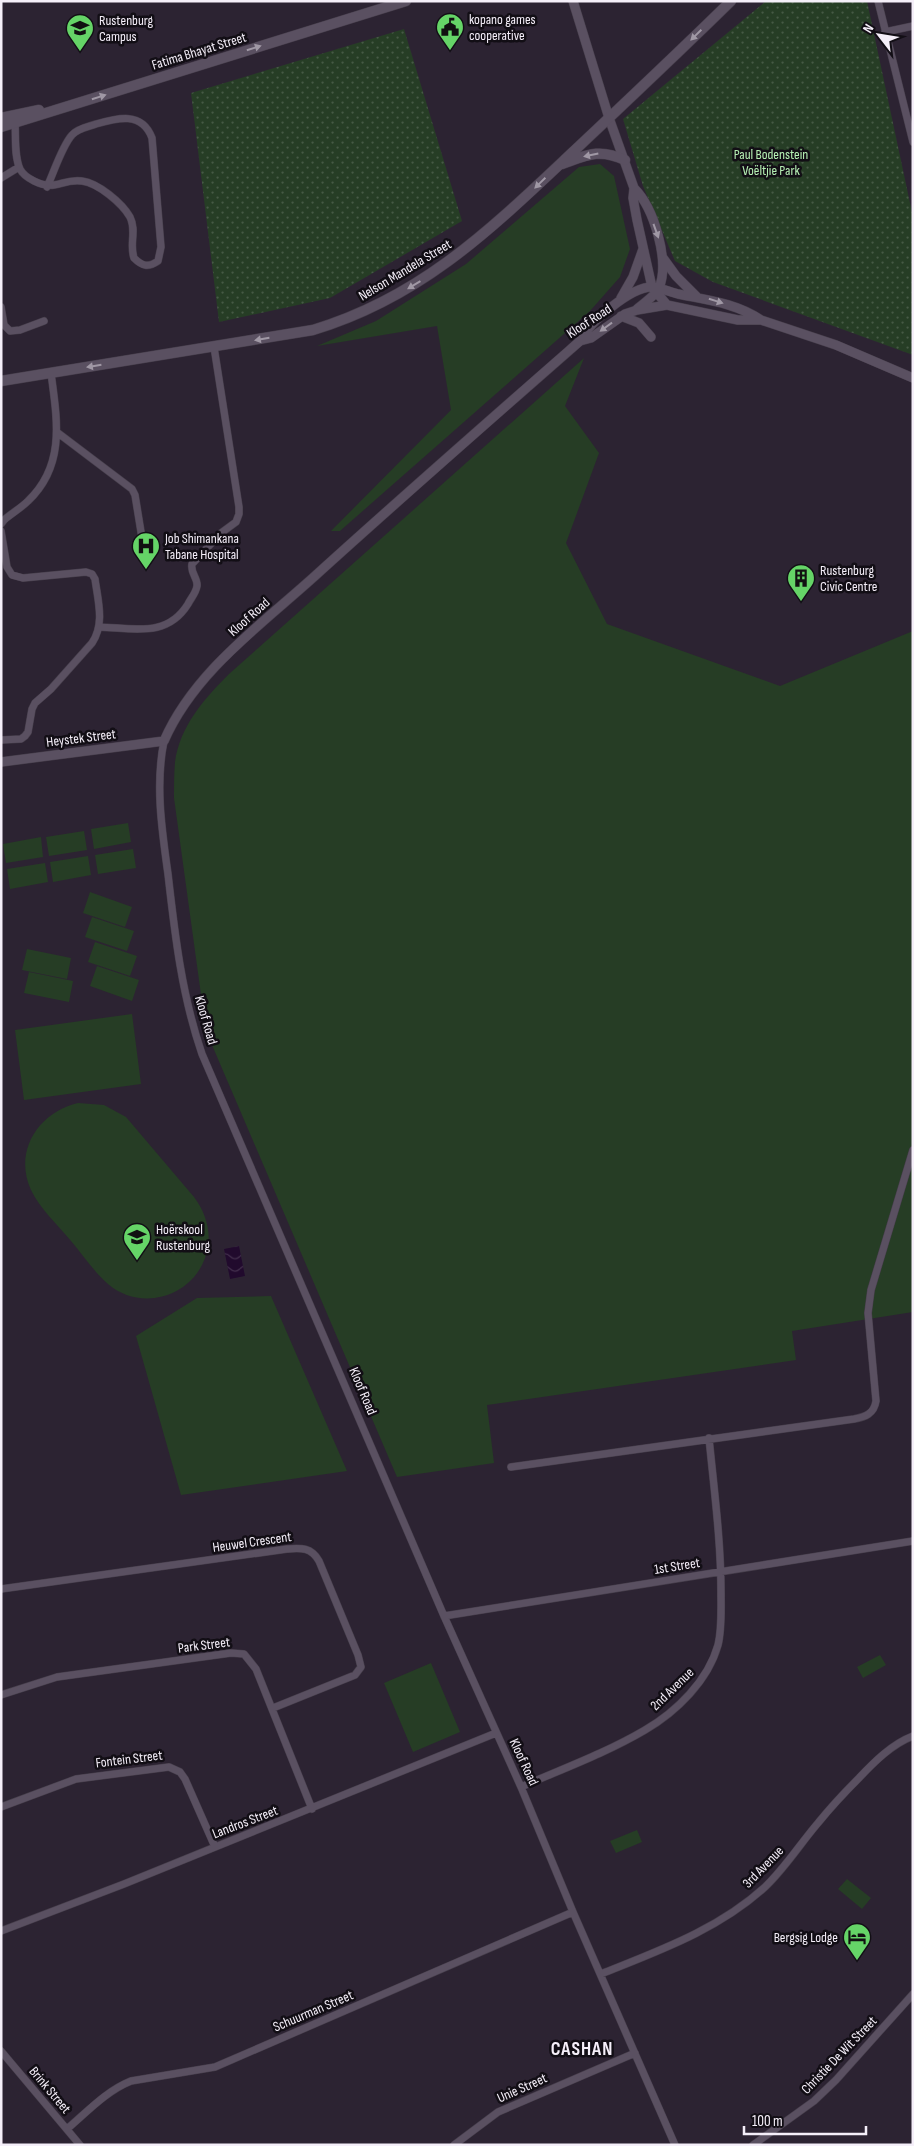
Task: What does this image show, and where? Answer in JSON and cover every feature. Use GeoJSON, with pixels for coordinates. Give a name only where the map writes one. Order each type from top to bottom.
{"type":"FeatureCollection","features":[{"type":"Feature","properties":{"kind":"main road","name":"Fatima Bhayat Street"},"geometry":{"type":"LineString","coordinates":[[1,126],[16,123],[406,1]]}},
{"type":"Feature","properties":{"kind":"main road","name":"Nelson Mandela Street"},"geometry":{"type":"LineString","coordinates":[[1,381],[313,330],[339,322],[375,306],[428,276],[468,248],[558,166],[731,1]]}},
{"type":"Feature","properties":{"kind":"main road"},"geometry":{"type":"LineString","coordinates":[[1,118],[32,111],[53,111]]}},
{"type":"Feature","properties":{"kind":"main road"},"geometry":{"type":"LineString","coordinates":[[558,166],[590,154],[612,154],[625,160]]}},
{"type":"Feature","properties":{"kind":"street"},"geometry":{"type":"LineString","coordinates":[[573,1],[609,118],[634,188],[633,198],[655,289],[667,306]]}},
{"type":"Feature","properties":{"kind":"street"},"geometry":{"type":"LineString","coordinates":[[878,1],[913,142]]}},
{"type":"Feature","properties":{"kind":"street"},"geometry":{"type":"LineString","coordinates":[[885,32],[913,26]]}},
{"type":"Feature","properties":{"kind":"street"},"geometry":{"type":"LineString","coordinates":[[16,123],[19,168],[28,178],[47,187],[79,180],[99,189],[120,205],[130,217],[134,229],[132,251],[134,258],[143,265],[148,266],[158,261],[161,247],[152,138],[150,132],[138,122],[132,118],[121,117],[77,130],[67,143],[47,187]]}},
{"type":"Feature","properties":{"kind":"street"},"geometry":{"type":"LineString","coordinates":[[1,178],[19,168]]}},
{"type":"Feature","properties":{"kind":"street"},"geometry":{"type":"LineString","coordinates":[[634,188],[640,194],[649,212],[659,239],[663,258],[671,270],[697,297]]}},
{"type":"Feature","properties":{"kind":"street"},"geometry":{"type":"LineString","coordinates":[[618,303],[633,277],[644,248]]}},
{"type":"Feature","properties":{"kind":"street"},"geometry":{"type":"LineString","coordinates":[[637,310],[655,289],[663,258]]}},
{"type":"Feature","properties":{"kind":"street"},"geometry":{"type":"LineString","coordinates":[[580,341],[587,329],[618,303],[635,292],[655,289],[710,299],[749,312],[761,320]]}},
{"type":"Feature","properties":{"kind":"street","name":"Kloof Road"},"geometry":{"type":"LineString","coordinates":[[676,2145],[573,1912],[521,1787],[444,1616],[202,1054],[191,1022],[184,990],[162,830],[160,774],[164,741],[183,705],[218,664],[372,523],[580,341],[591,338],[621,316],[637,310],[667,306],[738,320],[761,320],[836,345],[913,378]]}},
{"type":"Feature","properties":{"kind":"street"},"geometry":{"type":"LineString","coordinates":[[1,307],[4,326],[10,331],[44,321]]}},
{"type":"Feature","properties":{"kind":"street"},"geometry":{"type":"LineString","coordinates":[[621,316],[639,323],[651,337]]}},
{"type":"Feature","properties":{"kind":"street"},"geometry":{"type":"LineString","coordinates":[[100,628],[161,628],[176,619],[196,592],[197,583],[192,572],[192,564],[221,533],[239,518],[239,507],[214,347]]}},
{"type":"Feature","properties":{"kind":"street"},"geometry":{"type":"LineString","coordinates":[[1,524],[29,500],[43,482],[53,458],[58,433],[51,373]]}},
{"type":"Feature","properties":{"kind":"street"},"geometry":{"type":"LineString","coordinates":[[58,433],[132,489],[135,495],[142,538]]}},
{"type":"Feature","properties":{"kind":"street"},"geometry":{"type":"LineString","coordinates":[[1,531],[7,567],[12,576],[22,578],[86,572],[92,574],[96,586],[100,628],[84,653],[51,689],[35,703],[32,709],[28,732],[25,736],[21,739],[1,740]]}},
{"type":"Feature","properties":{"kind":"street","name":"Heystek Street"},"geometry":{"type":"LineString","coordinates":[[1,762],[164,741]]}},
{"type":"Feature","properties":{"kind":"street"},"geometry":{"type":"LineString","coordinates":[[511,1467],[862,1418],[872,1411],[876,1401],[868,1326],[871,1290],[913,1150]]}},
{"type":"Feature","properties":{"kind":"street","name":"2nd Avenue"},"geometry":{"type":"LineString","coordinates":[[521,1787],[620,1743],[646,1729],[666,1714],[705,1675],[718,1646],[721,1621],[721,1572],[709,1438]]}},
{"type":"Feature","properties":{"kind":"street","name":"1st Street"},"geometry":{"type":"LineString","coordinates":[[444,1616],[913,1541]]}},
{"type":"Feature","properties":{"kind":"street","name":"Heuwel Crescent"},"geometry":{"type":"LineString","coordinates":[[1,1590],[287,1549],[307,1549],[315,1554],[319,1561],[358,1655],[361,1667],[355,1675],[273,1708]]}},
{"type":"Feature","properties":{"kind":"street","name":"Park Street"},"geometry":{"type":"LineString","coordinates":[[1,1695],[58,1677],[237,1653],[244,1654],[252,1662],[273,1708],[312,1809]]}},
{"type":"Feature","properties":{"kind":"street","name":"Landros Street"},"geometry":{"type":"LineString","coordinates":[[1,1931],[312,1809],[496,1733]]}},
{"type":"Feature","properties":{"kind":"street","name":"3rd Avenue"},"geometry":{"type":"LineString","coordinates":[[601,1974],[699,1933],[723,1919],[751,1898],[780,1872],[824,1816],[869,1767],[886,1752],[913,1736]]}},
{"type":"Feature","properties":{"kind":"street","name":"Fontein Street"},"geometry":{"type":"LineString","coordinates":[[1,1807],[76,1779],[169,1767],[180,1772],[185,1778],[215,1847]]}},
{"type":"Feature","properties":{"kind":"street","name":"Schuurman Street"},"geometry":{"type":"LineString","coordinates":[[67,2129],[107,2095],[131,2081],[216,2067],[573,1912]]}},
{"type":"Feature","properties":{"kind":"street","name":"Christie De Wit Street"},"geometry":{"type":"LineString","coordinates":[[753,2145],[808,2105],[836,2080],[913,1994]]}},
{"type":"Feature","properties":{"kind":"street","name":"Brink Street"},"geometry":{"type":"LineString","coordinates":[[1,2051],[80,2145]]}},
{"type":"Feature","properties":{"kind":"street","name":"Unie Street"},"geometry":{"type":"LineString","coordinates":[[454,2145],[498,2112],[635,2054]]}},
{"type":"Feature","properties":{"kind":"green space","name":"Paul Bodenstein Voëltjie Park"},"geometry":{"type":"Polygon","coordinates":[[[766,1],[867,1],[913,217],[913,355],[713,282],[675,261],[643,186],[623,119],[766,1]]]}},
{"type":"Feature","properties":{"kind":"green space"},"geometry":{"type":"Polygon","coordinates":[[[404,29],[462,221],[330,298],[219,322],[191,93],[404,29]]]}},
{"type":"Feature","properties":{"kind":"green space"},"geometry":{"type":"Polygon","coordinates":[[[600,164],[614,176],[630,249],[620,277],[590,311],[340,531],[331,531],[451,410],[437,326],[317,346],[376,321],[466,264],[579,167],[600,164]]]}},
{"type":"Feature","properties":{"kind":"green space"},"geometry":{"type":"Polygon","coordinates":[[[584,358],[565,406],[599,453],[566,543],[607,624],[780,686],[913,631],[913,1312],[792,1331],[796,1360],[487,1405],[494,1463],[397,1477],[206,1031],[174,798],[175,762],[182,737],[194,714],[229,674],[584,358]]]}},
{"type":"Feature","properties":{"kind":"green space"},"geometry":{"type":"Polygon","coordinates":[[[128,823],[131,842],[94,849],[91,829],[128,823]]]}},
{"type":"Feature","properties":{"kind":"green space"},"geometry":{"type":"Polygon","coordinates":[[[84,831],[87,850],[49,856],[46,837],[84,831]]]}},
{"type":"Feature","properties":{"kind":"green space"},"geometry":{"type":"Polygon","coordinates":[[[41,837],[43,857],[6,863],[3,844],[41,837]]]}},
{"type":"Feature","properties":{"kind":"green space"},"geometry":{"type":"Polygon","coordinates":[[[133,849],[136,868],[98,874],[95,855],[133,849]]]}},
{"type":"Feature","properties":{"kind":"green space"},"geometry":{"type":"Polygon","coordinates":[[[88,856],[91,875],[53,882],[50,862],[88,856]]]}},
{"type":"Feature","properties":{"kind":"green space"},"geometry":{"type":"Polygon","coordinates":[[[45,863],[48,882],[10,889],[7,869],[45,863]]]}},
{"type":"Feature","properties":{"kind":"green space"},"geometry":{"type":"Polygon","coordinates":[[[90,892],[132,907],[125,927],[83,913],[90,892]]]}},
{"type":"Feature","properties":{"kind":"green space"},"geometry":{"type":"Polygon","coordinates":[[[92,917],[134,931],[127,951],[85,937],[92,917]]]}},
{"type":"Feature","properties":{"kind":"green space"},"geometry":{"type":"Polygon","coordinates":[[[95,942],[137,956],[130,976],[88,962],[95,942]]]}},
{"type":"Feature","properties":{"kind":"green space"},"geometry":{"type":"Polygon","coordinates":[[[27,949],[71,958],[67,979],[22,970],[27,949]]]}},
{"type":"Feature","properties":{"kind":"green space"},"geometry":{"type":"Polygon","coordinates":[[[97,966],[139,980],[132,1001],[90,986],[97,966]]]}},
{"type":"Feature","properties":{"kind":"green space"},"geometry":{"type":"Polygon","coordinates":[[[29,972],[73,981],[69,1002],[24,993],[29,972]]]}},
{"type":"Feature","properties":{"kind":"green space"},"geometry":{"type":"Polygon","coordinates":[[[132,1014],[141,1084],[24,1100],[15,1030],[132,1014]]]}},
{"type":"Feature","properties":{"kind":"green space"},"geometry":{"type":"Polygon","coordinates":[[[78,1103],[104,1105],[126,1117],[194,1197],[203,1213],[209,1239],[206,1256],[194,1277],[173,1293],[160,1297],[133,1297],[120,1292],[108,1284],[93,1269],[44,1210],[31,1190],[26,1175],[25,1161],[33,1135],[41,1124],[52,1115],[78,1103]]]}},
{"type":"Feature","properties":{"kind":"green space"},"geometry":{"type":"Polygon","coordinates":[[[271,1296],[347,1471],[181,1495],[136,1336],[197,1298],[271,1296]]]}},
{"type":"Feature","properties":{"kind":"green space"},"geometry":{"type":"Polygon","coordinates":[[[880,1655],[886,1665],[863,1678],[857,1667],[880,1655]]]}},
{"type":"Feature","properties":{"kind":"green space"},"geometry":{"type":"Polygon","coordinates":[[[431,1663],[460,1732],[413,1752],[384,1683],[431,1663]]]}},
{"type":"Feature","properties":{"kind":"green space"},"geometry":{"type":"Polygon","coordinates":[[[637,1830],[642,1842],[616,1853],[610,1841],[637,1830]]]}},
{"type":"Feature","properties":{"kind":"green space"},"geometry":{"type":"Polygon","coordinates":[[[847,1879],[871,1898],[862,1909],[838,1889],[847,1879]]]}},
{"type":"Feature","properties":{"kind":"water"},"geometry":{"type":"Polygon","coordinates":[[[239,1246],[245,1276],[230,1279],[224,1249],[239,1246]]]}},
{"type":"Feature","properties":{"kind":"place","name":"kopano games cooperative"},"geometry":{"type":"Point","coordinates":[450,51]}},
{"type":"Feature","properties":{"kind":"place","name":"Rustenburg Campus"},"geometry":{"type":"Point","coordinates":[80,52]}},
{"type":"Feature","properties":{"kind":"place","name":"Job Shimankana Tabane Hospital"},"geometry":{"type":"Point","coordinates":[146,570]}},
{"type":"Feature","properties":{"kind":"place","name":"Rustenburg Civic Centre"},"geometry":{"type":"Point","coordinates":[801,602]}},
{"type":"Feature","properties":{"kind":"place","name":"Hoërskool Rustenburg"},"geometry":{"type":"Point","coordinates":[137,1261]}},
{"type":"Feature","properties":{"kind":"place","name":"Bergsig Lodge"},"geometry":{"type":"Point","coordinates":[857,1961]}},
{"type":"Feature","properties":{"kind":"district","name":"CASHAN"},"geometry":{"type":"Point","coordinates":[582,2049]}}]}
